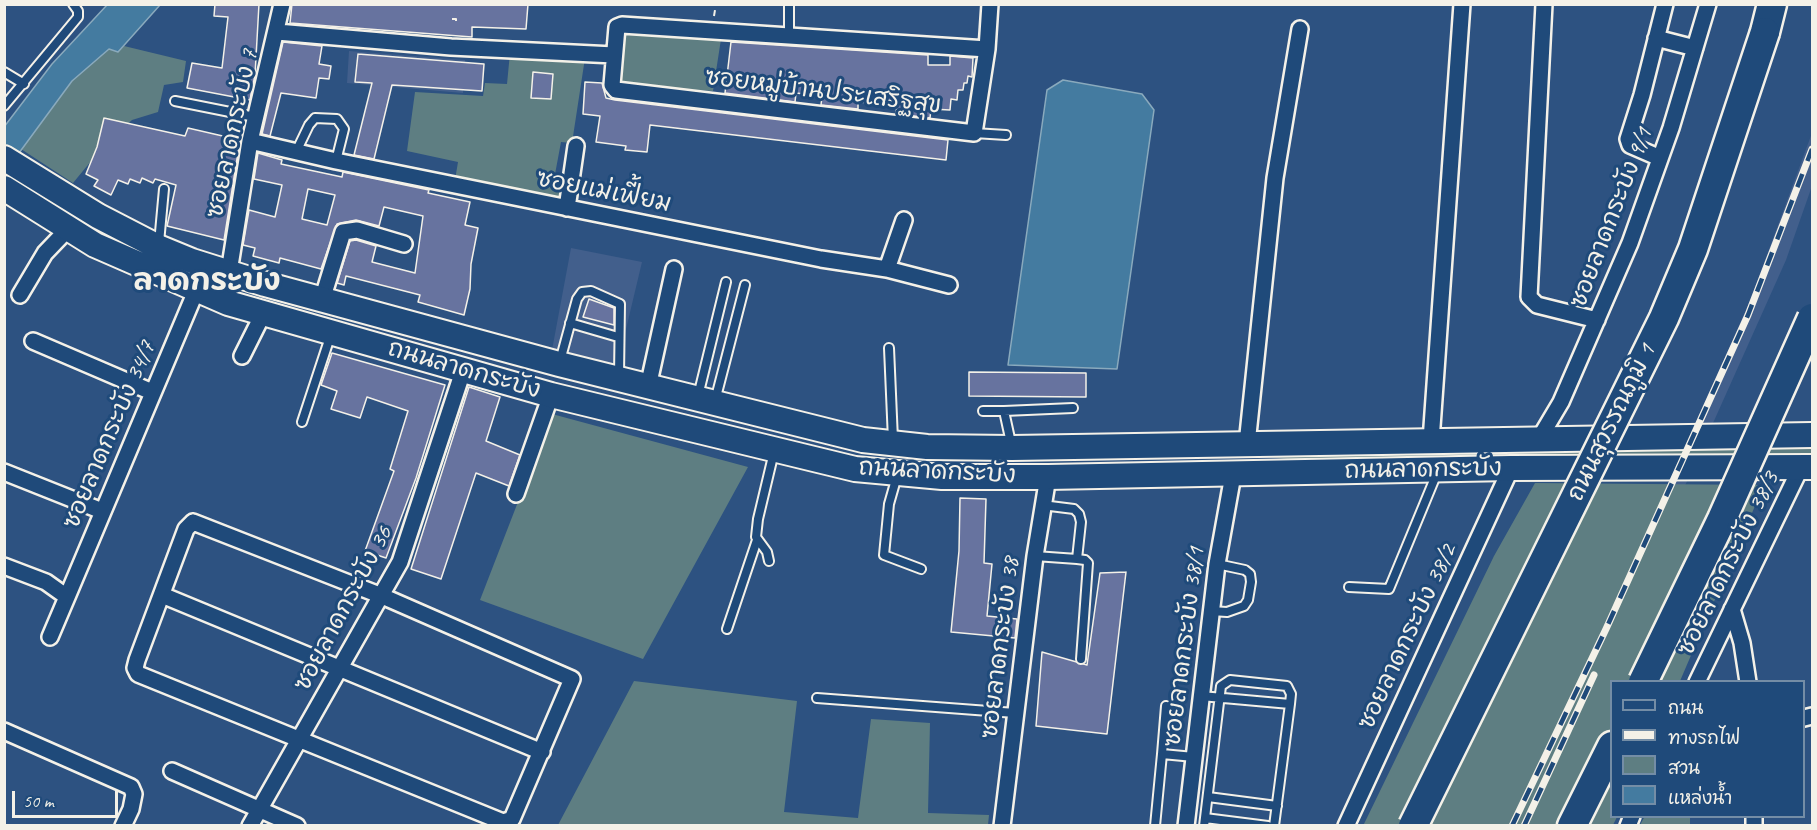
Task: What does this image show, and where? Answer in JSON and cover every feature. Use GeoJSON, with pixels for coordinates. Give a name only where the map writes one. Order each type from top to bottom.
{"type":"FeatureCollection","features":[{"type":"Feature","properties":{"kind":"highway","name":"ถนนสุวรรณภูมิ 1"},"geometry":{"type":"LineString","coordinates":[[1413,825],[1668,309],[1693,249],[1721,169],[1772,4]]}},
{"type":"Feature","properties":{"kind":"highway"},"geometry":{"type":"LineString","coordinates":[[1643,680],[1722,519],[1812,318]]}},
{"type":"Feature","properties":{"kind":"highway"},"geometry":{"type":"LineString","coordinates":[[1572,825],[1610,748]]}},
{"type":"Feature","properties":{"kind":"main road","name":"ถนนลาดกระบัง"},"geometry":{"type":"LineString","coordinates":[[4,158],[98,216],[158,247],[229,272],[322,300],[705,402],[822,431],[894,445],[1012,448],[1812,435]]}},
{"type":"Feature","properties":{"kind":"main road","name":"ถนนลาดกระบัง"},"geometry":{"type":"LineString","coordinates":[[4,188],[122,259],[196,291],[263,314],[464,368],[551,395],[855,469],[897,475],[1048,477],[1511,468],[1807,467]]}},
{"type":"Feature","properties":{"kind":"main road"},"geometry":{"type":"LineString","coordinates":[[464,368],[474,340]]}},
{"type":"Feature","properties":{"kind":"main road"},"geometry":{"type":"LineString","coordinates":[[1105,445],[1107,475]]}},
{"type":"Feature","properties":{"kind":"street","name":"ซอยลาดกระบัง 7"},"geometry":{"type":"LineString","coordinates":[[229,272],[250,141],[278,32],[282,4]]}},
{"type":"Feature","properties":{"kind":"street"},"geometry":{"type":"LineString","coordinates":[[974,133],[987,48],[990,4]]}},
{"type":"Feature","properties":{"kind":"street"},"geometry":{"type":"LineString","coordinates":[[1431,441],[1462,4]]}},
{"type":"Feature","properties":{"kind":"street"},"geometry":{"type":"LineString","coordinates":[[1544,4],[1529,297],[1537,304],[1597,320]]}},
{"type":"Feature","properties":{"kind":"street"},"geometry":{"type":"LineString","coordinates":[[1660,158],[1630,145],[1628,140],[1665,4]]}},
{"type":"Feature","properties":{"kind":"street","name":"ซอยลาดกระบัง 9/1"},"geometry":{"type":"LineString","coordinates":[[1539,439],[1561,402],[1630,243],[1660,158],[1708,4]]}},
{"type":"Feature","properties":{"kind":"street","name":"ซอยหมู่บ้านประเสริฐสุข"},"geometry":{"type":"LineString","coordinates":[[974,133],[616,90],[612,85],[617,27],[789,34],[987,48]]}},
{"type":"Feature","properties":{"kind":"street"},"geometry":{"type":"LineString","coordinates":[[1247,444],[1275,178],[1300,29]]}},
{"type":"Feature","properties":{"kind":"street"},"geometry":{"type":"LineString","coordinates":[[278,32],[451,47],[614,55]]}},
{"type":"Feature","properties":{"kind":"street"},"geometry":{"type":"LineString","coordinates":[[1656,38],[1695,48]]}},
{"type":"Feature","properties":{"kind":"street","name":"ซอยแม่เฟี้ยม"},"geometry":{"type":"LineString","coordinates":[[250,141],[336,161],[821,259],[887,268],[949,285]]}},
{"type":"Feature","properties":{"kind":"street"},"geometry":{"type":"LineString","coordinates":[[567,208],[576,146]]}},
{"type":"Feature","properties":{"kind":"street"},"geometry":{"type":"LineString","coordinates":[[887,268],[904,220]]}},
{"type":"Feature","properties":{"kind":"street"},"geometry":{"type":"LineString","coordinates":[[20,295],[62,224]]}},
{"type":"Feature","properties":{"kind":"street"},"geometry":{"type":"LineString","coordinates":[[322,300],[343,232],[357,230],[404,244]]}},
{"type":"Feature","properties":{"kind":"street"},"geometry":{"type":"LineString","coordinates":[[648,387],[674,269]]}},
{"type":"Feature","properties":{"kind":"street","name":"ซอยลาดกระบัง 34/7"},"geometry":{"type":"LineString","coordinates":[[50,637],[196,291]]}},
{"type":"Feature","properties":{"kind":"street"},"geometry":{"type":"LineString","coordinates":[[242,356],[263,314]]}},
{"type":"Feature","properties":{"kind":"street"},"geometry":{"type":"LineString","coordinates":[[33,341],[152,392]]}},
{"type":"Feature","properties":{"kind":"street","name":"ซอยลาดกระบัง 36"},"geometry":{"type":"LineString","coordinates":[[250,825],[382,596],[408,545],[464,368]]}},
{"type":"Feature","properties":{"kind":"street"},"geometry":{"type":"LineString","coordinates":[[516,494],[551,395]]}},
{"type":"Feature","properties":{"kind":"street","name":"ซอยลาดกระบัง 38/3"},"geometry":{"type":"LineString","coordinates":[[1697,680],[1807,467]]}},
{"type":"Feature","properties":{"kind":"street","name":"ซอยลาดกระบัง 38/2"},"geometry":{"type":"LineString","coordinates":[[1346,825],[1511,468]]}},
{"type":"Feature","properties":{"kind":"street"},"geometry":{"type":"LineString","coordinates":[[4,472],[102,511]]}},
{"type":"Feature","properties":{"kind":"street","name":"ซอยลาดกระบัง 38/1"},"geometry":{"type":"LineString","coordinates":[[1186,825],[1217,564],[1233,475]]}},
{"type":"Feature","properties":{"kind":"street","name":"ซอยลาดกระบัง 38"},"geometry":{"type":"LineString","coordinates":[[1002,825],[1035,556],[1048,477]]}},
{"type":"Feature","properties":{"kind":"street"},"geometry":{"type":"LineString","coordinates":[[193,522],[382,596],[572,679],[543,752],[512,819],[503,822],[138,674],[135,668],[136,660],[186,529],[193,522]]}},
{"type":"Feature","properties":{"kind":"street"},"geometry":{"type":"LineString","coordinates":[[4,566],[46,582],[67,597]]}},
{"type":"Feature","properties":{"kind":"street"},"geometry":{"type":"LineString","coordinates":[[162,595],[543,752]]}},
{"type":"Feature","properties":{"kind":"street"},"geometry":{"type":"LineString","coordinates":[[1732,609],[1742,643],[1748,680]]}},
{"type":"Feature","properties":{"kind":"street"},"geometry":{"type":"LineString","coordinates":[[4,731],[131,787],[134,794],[123,825]]}},
{"type":"Feature","properties":{"kind":"street"},"geometry":{"type":"LineString","coordinates":[[172,771],[297,825]]}},
{"type":"Feature","properties":{"kind":"lane"},"geometry":{"type":"LineString","coordinates":[[4,106],[78,17],[74,4]]}},
{"type":"Feature","properties":{"kind":"lane"},"geometry":{"type":"LineString","coordinates":[[789,4],[789,34]]}},
{"type":"Feature","properties":{"kind":"lane"},"geometry":{"type":"LineString","coordinates":[[4,72],[24,84]]}},
{"type":"Feature","properties":{"kind":"lane"},"geometry":{"type":"LineString","coordinates":[[174,101],[255,117]]}},
{"type":"Feature","properties":{"kind":"lane"},"geometry":{"type":"LineString","coordinates":[[296,152],[309,125],[315,118],[337,119],[344,129],[336,161]]}},
{"type":"Feature","properties":{"kind":"lane"},"geometry":{"type":"LineString","coordinates":[[974,133],[1006,135]]}},
{"type":"Feature","properties":{"kind":"lane"},"geometry":{"type":"LineString","coordinates":[[158,247],[164,189]]}},
{"type":"Feature","properties":{"kind":"lane"},"geometry":{"type":"LineString","coordinates":[[705,402],[726,282]]}},
{"type":"Feature","properties":{"kind":"lane"},"geometry":{"type":"LineString","coordinates":[[705,402],[745,285]]}},
{"type":"Feature","properties":{"kind":"lane"},"geometry":{"type":"LineString","coordinates":[[559,364],[577,299],[582,292],[591,291],[620,304],[618,337],[620,379]]}},
{"type":"Feature","properties":{"kind":"lane"},"geometry":{"type":"LineString","coordinates":[[570,323],[618,337]]}},
{"type":"Feature","properties":{"kind":"lane"},"geometry":{"type":"LineString","coordinates":[[302,422],[332,333]]}},
{"type":"Feature","properties":{"kind":"lane"},"geometry":{"type":"LineString","coordinates":[[889,348],[894,445]]}},
{"type":"Feature","properties":{"kind":"lane"},"geometry":{"type":"LineString","coordinates":[[983,411],[1073,408]]}},
{"type":"Feature","properties":{"kind":"lane"},"geometry":{"type":"LineString","coordinates":[[1004,411],[1012,448]]}},
{"type":"Feature","properties":{"kind":"lane"},"geometry":{"type":"LineString","coordinates":[[727,629],[757,540],[758,519],[775,451]]}},
{"type":"Feature","properties":{"kind":"lane"},"geometry":{"type":"LineString","coordinates":[[1349,587],[1389,589],[1438,469]]}},
{"type":"Feature","properties":{"kind":"lane"},"geometry":{"type":"LineString","coordinates":[[897,475],[889,504],[884,555],[921,569]]}},
{"type":"Feature","properties":{"kind":"lane"},"geometry":{"type":"LineString","coordinates":[[1042,505],[1074,510],[1079,514],[1081,522],[1077,559]]}},
{"type":"Feature","properties":{"kind":"lane"},"geometry":{"type":"LineString","coordinates":[[757,540],[766,552],[769,561]]}},
{"type":"Feature","properties":{"kind":"lane"},"geometry":{"type":"LineString","coordinates":[[1035,556],[1085,560],[1088,563],[1081,659]]}},
{"type":"Feature","properties":{"kind":"lane"},"geometry":{"type":"LineString","coordinates":[[1211,611],[1227,612],[1244,606],[1248,600],[1251,582],[1250,574],[1245,570],[1217,564]]}},
{"type":"Feature","properties":{"kind":"lane"},"geometry":{"type":"LineString","coordinates":[[1268,825],[1204,822],[1221,686],[1230,681],[1287,686],[1290,690],[1274,825]]}},
{"type":"Feature","properties":{"kind":"lane"},"geometry":{"type":"LineString","coordinates":[[1201,696],[1290,704]]}},
{"type":"Feature","properties":{"kind":"lane"},"geometry":{"type":"LineString","coordinates":[[817,698],[1015,713]]}},
{"type":"Feature","properties":{"kind":"lane"},"geometry":{"type":"LineString","coordinates":[[1155,825],[1166,706]]}},
{"type":"Feature","properties":{"kind":"lane"},"geometry":{"type":"LineString","coordinates":[[1162,754],[1194,757]]}},
{"type":"Feature","properties":{"kind":"lane"},"geometry":{"type":"LineString","coordinates":[[1208,797],[1277,806]]}},
{"type":"Feature","properties":{"kind":"path"},"geometry":{"type":"LineString","coordinates":[[452,19],[456,19],[456,22]]}},
{"type":"Feature","properties":{"kind":"shaded area"},"geometry":{"type":"Polygon","coordinates":[[[349,51],[465,60],[463,93],[347,83],[349,51]]]}},
{"type":"Feature","properties":{"kind":"shaded area"},"geometry":{"type":"Polygon","coordinates":[[[1812,133],[1812,186],[1786,260],[1594,689],[1497,826],[1617,594],[1694,427],[1750,301],[1812,133]]]}},
{"type":"Feature","properties":{"kind":"shaded area"},"geometry":{"type":"Polygon","coordinates":[[[571,248],[642,262],[617,367],[552,350],[571,248]]]}},
{"type":"Feature","properties":{"kind":"green space"},"geometry":{"type":"Polygon","coordinates":[[[621,31],[721,39],[713,91],[620,86],[621,31]]]}},
{"type":"Feature","properties":{"kind":"green space"},"geometry":{"type":"Polygon","coordinates":[[[124,46],[186,61],[183,82],[164,85],[158,112],[132,120],[101,149],[73,183],[21,149],[72,81],[109,49],[118,52],[124,46]]]}},
{"type":"Feature","properties":{"kind":"green space"},"geometry":{"type":"Polygon","coordinates":[[[510,53],[585,58],[572,143],[561,142],[553,185],[564,187],[563,202],[455,180],[458,162],[407,151],[415,92],[483,96],[485,83],[507,84],[510,53]]]}},
{"type":"Feature","properties":{"kind":"green space"},"geometry":{"type":"Polygon","coordinates":[[[552,414],[748,467],[643,659],[480,600],[552,414]]]}},
{"type":"Feature","properties":{"kind":"green space"},"geometry":{"type":"Polygon","coordinates":[[[1812,447],[1812,455],[1296,460],[1239,454],[1812,447]]]}},
{"type":"Feature","properties":{"kind":"green space"},"geometry":{"type":"Polygon","coordinates":[[[1535,483],[1764,485],[1680,680],[1610,680],[1610,818],[1616,818],[1613,825],[1363,826],[1494,556],[1535,483]]]}},
{"type":"Feature","properties":{"kind":"green space"},"geometry":{"type":"Polygon","coordinates":[[[634,681],[797,701],[784,812],[858,818],[871,719],[930,723],[928,813],[989,815],[988,825],[558,825],[634,681]]]}},
{"type":"Feature","properties":{"kind":"green space"},"geometry":{"type":"Polygon","coordinates":[[[1644,818],[1690,818],[1690,825],[1640,825],[1644,818]]]}},
{"type":"Feature","properties":{"kind":"water"},"geometry":{"type":"Polygon","coordinates":[[[107,5],[160,5],[118,52],[109,49],[72,81],[5,172],[4,127],[52,64],[107,5]]]}},
{"type":"Feature","properties":{"kind":"water"},"geometry":{"type":"Polygon","coordinates":[[[1063,80],[1142,94],[1154,110],[1117,369],[1008,365],[1047,90],[1063,80]]]}},
{"type":"Feature","properties":{"kind":"building"},"geometry":{"type":"Polygon","coordinates":[[[215,4],[259,4],[255,75],[250,100],[187,88],[192,63],[222,68],[228,17],[214,16],[215,4]]]}},
{"type":"Feature","properties":{"kind":"building"},"geometry":{"type":"Polygon","coordinates":[[[292,4],[528,4],[526,29],[472,27],[472,37],[290,23],[292,4]]]}},
{"type":"Feature","properties":{"kind":"building"},"geometry":{"type":"Polygon","coordinates":[[[283,42],[322,46],[319,64],[331,66],[329,79],[319,78],[316,98],[281,93],[270,136],[262,134],[283,42]]]}},
{"type":"Feature","properties":{"kind":"building"},"geometry":{"type":"Polygon","coordinates":[[[731,42],[928,55],[928,65],[950,65],[950,56],[973,58],[972,77],[968,76],[963,90],[958,90],[957,100],[951,99],[950,110],[931,109],[930,118],[896,114],[897,101],[873,99],[872,103],[858,102],[858,109],[821,105],[822,96],[796,93],[795,102],[725,93],[731,42]]]}},
{"type":"Feature","properties":{"kind":"building"},"geometry":{"type":"Polygon","coordinates":[[[358,54],[484,64],[482,91],[392,85],[374,159],[354,155],[372,83],[355,82],[358,54]]]}},
{"type":"Feature","properties":{"kind":"building"},"geometry":{"type":"Polygon","coordinates":[[[533,72],[553,74],[551,99],[531,98],[533,72]]]}},
{"type":"Feature","properties":{"kind":"building"},"geometry":{"type":"Polygon","coordinates":[[[585,82],[602,83],[606,98],[615,100],[948,140],[946,160],[650,125],[647,152],[625,150],[626,146],[596,142],[600,116],[583,114],[585,82]]]}},
{"type":"Feature","properties":{"kind":"building"},"geometry":{"type":"Polygon","coordinates":[[[104,118],[185,136],[188,128],[240,140],[224,240],[167,226],[176,185],[155,179],[153,183],[142,178],[140,183],[130,179],[128,184],[118,180],[111,195],[94,186],[98,180],[86,174],[97,147],[104,118]]]}},
{"type":"Feature","properties":{"kind":"building"},"geometry":{"type":"Polygon","coordinates":[[[258,153],[282,160],[281,164],[342,177],[343,172],[429,190],[428,193],[470,202],[465,225],[478,228],[464,315],[418,302],[420,295],[346,276],[344,285],[337,283],[350,241],[356,240],[376,246],[372,262],[415,273],[423,216],[384,207],[379,226],[356,220],[337,224],[321,269],[280,258],[279,263],[253,256],[255,248],[243,245],[249,210],[275,217],[282,185],[254,179],[258,153]],[[308,189],[302,219],[327,225],[335,195],[308,189]]]}},
{"type":"Feature","properties":{"kind":"building"},"geometry":{"type":"Polygon","coordinates":[[[589,299],[614,308],[614,325],[583,317],[589,299]]]}},
{"type":"Feature","properties":{"kind":"building"},"geometry":{"type":"Polygon","coordinates":[[[332,353],[445,385],[416,478],[386,558],[365,551],[394,471],[390,469],[408,411],[367,397],[360,418],[331,409],[337,391],[321,385],[332,353]]]}},
{"type":"Feature","properties":{"kind":"building"},"geometry":{"type":"Polygon","coordinates":[[[969,372],[1086,373],[1086,397],[969,396],[969,372]]]}},
{"type":"Feature","properties":{"kind":"building"},"geometry":{"type":"Polygon","coordinates":[[[469,387],[500,397],[486,441],[520,455],[509,486],[476,473],[441,579],[411,569],[469,387]]]}},
{"type":"Feature","properties":{"kind":"building"},"geometry":{"type":"Polygon","coordinates":[[[960,498],[986,499],[984,563],[992,564],[987,616],[1017,619],[1015,638],[951,632],[959,551],[960,498]]]}},
{"type":"Feature","properties":{"kind":"building"},"geometry":{"type":"Polygon","coordinates":[[[1126,572],[1107,734],[1036,726],[1042,652],[1087,665],[1100,573],[1126,572]]]}},
{"type":"Feature","properties":{"kind":"railway"},"geometry":{"type":"LineString","coordinates":[[1512,826],[1606,629],[1748,315],[1812,149]]}},
{"type":"Feature","properties":{"kind":"railway"},"geometry":{"type":"LineString","coordinates":[[1524,826],[1594,675]]}},
{"type":"Feature","properties":{"kind":"district","name":"ลาดกระบัง"},"geometry":{"type":"Point","coordinates":[207,282]}}]}
